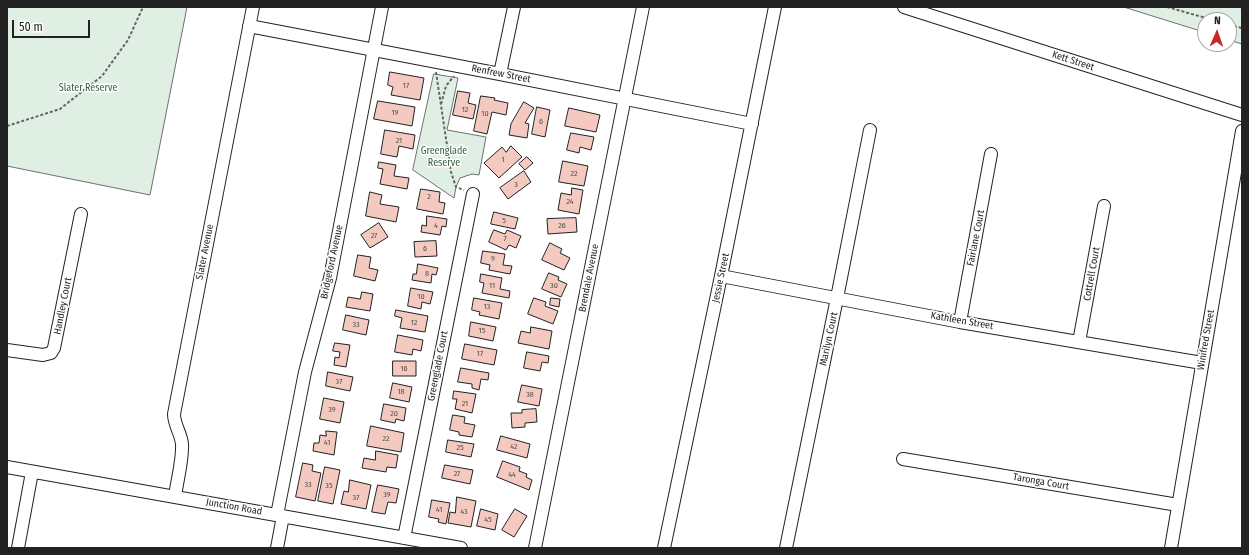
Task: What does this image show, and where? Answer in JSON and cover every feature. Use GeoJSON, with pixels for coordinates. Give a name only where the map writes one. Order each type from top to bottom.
{"type":"FeatureCollection","features":[{"type":"Feature","properties":{"kind":"street","name":"Slater Avenue"},"geometry":{"type":"LineString","coordinates":[[175,496],[182,450],[174,414],[253,7]]}},
{"type":"Feature","properties":{"kind":"street","name":"Bridgeford Avenue"},"geometry":{"type":"LineString","coordinates":[[277,548],[280,516],[305,372],[330,278],[382,7]]}},
{"type":"Feature","properties":{"kind":"street"},"geometry":{"type":"LineString","coordinates":[[500,74],[514,7]]}},
{"type":"Feature","properties":{"kind":"street","name":"Brendale Avenue"},"geometry":{"type":"LineString","coordinates":[[535,548],[643,7]]}},
{"type":"Feature","properties":{"kind":"street","name":"Jessie Street"},"geometry":{"type":"LineString","coordinates":[[664,548],[775,7]]}},
{"type":"Feature","properties":{"kind":"street","name":"Kett Street"},"geometry":{"type":"LineString","coordinates":[[904,7],[1242,115]]}},
{"type":"Feature","properties":{"kind":"street","name":"Renfrew Street"},"geometry":{"type":"LineString","coordinates":[[249,26],[462,66],[752,124]]}},
{"type":"Feature","properties":{"kind":"street","name":"Marilyn Court"},"geometry":{"type":"LineString","coordinates":[[786,548],[838,298],[870,130]]}},
{"type":"Feature","properties":{"kind":"street","name":"Winifred Street"},"geometry":{"type":"LineString","coordinates":[[1171,548],[1242,131]]}},
{"type":"Feature","properties":{"kind":"street","name":"Fairlane Court"},"geometry":{"type":"LineString","coordinates":[[960,322],[991,154]]}},
{"type":"Feature","properties":{"kind":"street","name":"Greenglade Court"},"geometry":{"type":"LineString","coordinates":[[399,541],[473,194]]}},
{"type":"Feature","properties":{"kind":"street","name":"Cottrell Court"},"geometry":{"type":"LineString","coordinates":[[1079,342],[1104,206]]}},
{"type":"Feature","properties":{"kind":"street","name":"Handley Court"},"geometry":{"type":"LineString","coordinates":[[7,350],[43,355],[51,353],[54,348],[81,214]]}},
{"type":"Feature","properties":{"kind":"street","name":"Kathleen Street"},"geometry":{"type":"LineString","coordinates":[[721,276],[960,322],[1202,363]]}},
{"type":"Feature","properties":{"kind":"street","name":"Taronga Court"},"geometry":{"type":"LineString","coordinates":[[903,459],[1178,505]]}},
{"type":"Feature","properties":{"kind":"street","name":"Junction Road"},"geometry":{"type":"LineString","coordinates":[[7,467],[175,496],[399,541],[461,548]]}},
{"type":"Feature","properties":{"kind":"street"},"geometry":{"type":"LineString","coordinates":[[18,548],[32,472]]}},
{"type":"Feature","properties":{"kind":"path"},"geometry":{"type":"LineString","coordinates":[[7,126],[60,109],[102,76],[128,40],[143,7]]}},
{"type":"Feature","properties":{"kind":"path"},"geometry":{"type":"LineString","coordinates":[[1167,7],[1197,15]]}},
{"type":"Feature","properties":{"kind":"path"},"geometry":{"type":"LineString","coordinates":[[435,61],[440,105],[451,172],[456,187],[473,194]]}},
{"type":"Feature","properties":{"kind":"path"},"geometry":{"type":"LineString","coordinates":[[440,105],[446,86],[462,66]]}},
{"type":"Feature","properties":{"kind":"green space","name":"Slater Reserve"},"geometry":{"type":"Polygon","coordinates":[[[7,7],[187,7],[150,195],[7,166],[7,7]]]}},
{"type":"Feature","properties":{"kind":"green space"},"geometry":{"type":"Polygon","coordinates":[[[1124,7],[1242,8],[1242,44],[1237,42],[1237,12],[1197,12],[1197,30],[1124,7]]]}},
{"type":"Feature","properties":{"kind":"green space","name":"Greenglade Reserve"},"geometry":{"type":"Polygon","coordinates":[[[434,74],[458,78],[447,130],[486,137],[479,175],[472,174],[460,178],[456,187],[454,198],[413,170],[434,74]]]}},
{"type":"Feature","properties":{"kind":"building"},"geometry":{"type":"Polygon","coordinates":[[[390,72],[424,78],[420,100],[391,95],[393,87],[388,85],[390,72]]]}},
{"type":"Feature","properties":{"kind":"building"},"geometry":{"type":"Polygon","coordinates":[[[458,91],[470,93],[468,103],[476,105],[473,119],[453,115],[458,91]]]}},
{"type":"Feature","properties":{"kind":"building"},"geometry":{"type":"Polygon","coordinates":[[[481,96],[495,98],[494,100],[508,103],[506,115],[492,112],[487,134],[474,131],[481,96]]]}},
{"type":"Feature","properties":{"kind":"building"},"geometry":{"type":"Polygon","coordinates":[[[378,101],[415,107],[412,126],[374,119],[378,101]]]}},
{"type":"Feature","properties":{"kind":"building"},"geometry":{"type":"Polygon","coordinates":[[[524,102],[534,108],[525,123],[529,124],[527,138],[509,135],[511,124],[524,102]]]}},
{"type":"Feature","properties":{"kind":"building"},"geometry":{"type":"Polygon","coordinates":[[[537,107],[550,110],[545,137],[532,134],[537,107]]]}},
{"type":"Feature","properties":{"kind":"building"},"geometry":{"type":"Polygon","coordinates":[[[569,108],[600,115],[596,132],[565,126],[569,108]]]}},
{"type":"Feature","properties":{"kind":"building"},"geometry":{"type":"Polygon","coordinates":[[[385,130],[415,135],[413,149],[399,146],[397,157],[381,154],[385,130]]]}},
{"type":"Feature","properties":{"kind":"building"},"geometry":{"type":"Polygon","coordinates":[[[571,133],[594,137],[591,150],[580,147],[579,153],[567,150],[571,133]]]}},
{"type":"Feature","properties":{"kind":"building"},"geometry":{"type":"Polygon","coordinates":[[[511,146],[522,157],[499,178],[484,163],[502,147],[506,152],[511,146]]]}},
{"type":"Feature","properties":{"kind":"building"},"geometry":{"type":"Polygon","coordinates":[[[527,157],[533,163],[525,170],[519,164],[527,157]]]}},
{"type":"Feature","properties":{"kind":"building"},"geometry":{"type":"Polygon","coordinates":[[[563,161],[588,166],[584,186],[559,182],[563,161]]]}},
{"type":"Feature","properties":{"kind":"building"},"geometry":{"type":"Polygon","coordinates":[[[379,162],[396,165],[394,176],[409,178],[407,189],[380,184],[383,169],[378,168],[379,162]]]}},
{"type":"Feature","properties":{"kind":"building"},"geometry":{"type":"Polygon","coordinates":[[[524,171],[531,182],[508,199],[500,188],[524,171]]]}},
{"type":"Feature","properties":{"kind":"building"},"geometry":{"type":"Polygon","coordinates":[[[572,188],[583,190],[579,214],[558,210],[561,193],[571,195],[572,188]]]}},
{"type":"Feature","properties":{"kind":"building"},"geometry":{"type":"Polygon","coordinates":[[[421,189],[440,192],[439,202],[445,203],[443,214],[417,209],[421,189]]]}},
{"type":"Feature","properties":{"kind":"building"},"geometry":{"type":"Polygon","coordinates":[[[370,192],[382,195],[380,204],[399,207],[396,222],[366,216],[370,192]]]}},
{"type":"Feature","properties":{"kind":"building"},"geometry":{"type":"Polygon","coordinates":[[[494,212],[518,218],[515,229],[491,224],[494,212]]]}},
{"type":"Feature","properties":{"kind":"building"},"geometry":{"type":"Polygon","coordinates":[[[427,216],[447,219],[446,227],[442,226],[440,235],[421,232],[422,225],[426,226],[427,216]]]}},
{"type":"Feature","properties":{"kind":"building"},"geometry":{"type":"Polygon","coordinates":[[[576,218],[577,232],[548,234],[547,219],[576,218]]]}},
{"type":"Feature","properties":{"kind":"building"},"geometry":{"type":"Polygon","coordinates":[[[379,223],[388,237],[370,248],[361,235],[379,223]]]}},
{"type":"Feature","properties":{"kind":"building"},"geometry":{"type":"Polygon","coordinates":[[[494,230],[505,234],[507,230],[521,236],[516,248],[509,245],[506,250],[489,242],[494,230]]]}},
{"type":"Feature","properties":{"kind":"building"},"geometry":{"type":"Polygon","coordinates":[[[436,241],[437,256],[415,257],[414,242],[436,241]]]}},
{"type":"Feature","properties":{"kind":"building"},"geometry":{"type":"Polygon","coordinates":[[[550,243],[562,249],[560,253],[570,258],[564,270],[542,260],[550,243]]]}},
{"type":"Feature","properties":{"kind":"building"},"geometry":{"type":"Polygon","coordinates":[[[483,251],[505,254],[503,265],[512,266],[510,274],[489,270],[490,265],[481,263],[483,251]]]}},
{"type":"Feature","properties":{"kind":"building"},"geometry":{"type":"Polygon","coordinates":[[[358,255],[371,257],[369,268],[378,270],[375,281],[354,276],[358,255]]]}},
{"type":"Feature","properties":{"kind":"building"},"geometry":{"type":"Polygon","coordinates":[[[418,264],[438,268],[436,275],[432,274],[431,283],[412,280],[413,274],[416,274],[418,264]]]}},
{"type":"Feature","properties":{"kind":"building"},"geometry":{"type":"Polygon","coordinates":[[[549,273],[559,277],[558,280],[567,284],[561,297],[542,289],[549,273]]]}},
{"type":"Feature","properties":{"kind":"building"},"geometry":{"type":"Polygon","coordinates":[[[481,274],[502,278],[500,289],[510,291],[509,298],[482,293],[484,283],[480,282],[481,274]]]}},
{"type":"Feature","properties":{"kind":"building"},"geometry":{"type":"Polygon","coordinates":[[[411,288],[433,292],[430,304],[422,302],[421,309],[408,306],[411,288]]]}},
{"type":"Feature","properties":{"kind":"building"},"geometry":{"type":"Polygon","coordinates":[[[362,292],[373,294],[370,311],[346,307],[348,297],[360,299],[362,292]]]}},
{"type":"Feature","properties":{"kind":"building"},"geometry":{"type":"Polygon","coordinates":[[[474,298],[502,303],[499,319],[479,315],[480,312],[472,310],[474,298]]]}},
{"type":"Feature","properties":{"kind":"building"},"geometry":{"type":"Polygon","coordinates":[[[534,298],[546,302],[545,306],[558,311],[553,324],[528,314],[534,298]]]}},
{"type":"Feature","properties":{"kind":"building"},"geometry":{"type":"Polygon","coordinates":[[[551,298],[560,299],[559,307],[550,305],[551,298]]]}},
{"type":"Feature","properties":{"kind":"building"},"geometry":{"type":"Polygon","coordinates":[[[396,310],[428,316],[425,332],[400,328],[402,318],[395,316],[396,310]]]}},
{"type":"Feature","properties":{"kind":"building"},"geometry":{"type":"Polygon","coordinates":[[[346,315],[369,320],[366,335],[343,330],[346,315]]]}},
{"type":"Feature","properties":{"kind":"building"},"geometry":{"type":"Polygon","coordinates":[[[471,322],[496,327],[493,341],[469,336],[471,322]]]}},
{"type":"Feature","properties":{"kind":"building"},"geometry":{"type":"Polygon","coordinates":[[[531,327],[552,331],[549,349],[518,343],[521,331],[530,333],[531,327]]]}},
{"type":"Feature","properties":{"kind":"building"},"geometry":{"type":"Polygon","coordinates":[[[398,335],[423,340],[421,351],[413,349],[412,355],[395,352],[398,335]]]}},
{"type":"Feature","properties":{"kind":"building"},"geometry":{"type":"Polygon","coordinates":[[[335,343],[350,345],[346,367],[334,365],[335,357],[339,358],[340,352],[333,351],[335,343]]]}},
{"type":"Feature","properties":{"kind":"building"},"geometry":{"type":"Polygon","coordinates":[[[465,344],[497,350],[494,365],[462,359],[465,344]]]}},
{"type":"Feature","properties":{"kind":"building"},"geometry":{"type":"Polygon","coordinates":[[[527,352],[549,356],[548,363],[542,362],[540,371],[524,368],[527,352]]]}},
{"type":"Feature","properties":{"kind":"building"},"geometry":{"type":"Polygon","coordinates":[[[393,361],[416,361],[416,376],[393,376],[393,361]]]}},
{"type":"Feature","properties":{"kind":"building"},"geometry":{"type":"Polygon","coordinates":[[[461,368],[489,373],[488,380],[481,379],[479,390],[472,388],[472,384],[458,382],[461,368]]]}},
{"type":"Feature","properties":{"kind":"building"},"geometry":{"type":"Polygon","coordinates":[[[328,372],[353,377],[350,391],[326,386],[328,372]]]}},
{"type":"Feature","properties":{"kind":"building"},"geometry":{"type":"Polygon","coordinates":[[[393,383],[412,387],[409,402],[390,398],[393,383]]]}},
{"type":"Feature","properties":{"kind":"building"},"geometry":{"type":"Polygon","coordinates":[[[522,385],[542,389],[539,406],[518,402],[522,385]]]}},
{"type":"Feature","properties":{"kind":"building"},"geometry":{"type":"Polygon","coordinates":[[[454,391],[476,394],[472,413],[455,409],[457,399],[453,399],[454,391]]]}},
{"type":"Feature","properties":{"kind":"building"},"geometry":{"type":"Polygon","coordinates":[[[324,398],[344,402],[340,423],[320,419],[324,398]]]}},
{"type":"Feature","properties":{"kind":"building"},"geometry":{"type":"Polygon","coordinates":[[[384,404],[406,408],[404,421],[396,419],[395,423],[381,420],[384,404]]]}},
{"type":"Feature","properties":{"kind":"building"},"geometry":{"type":"Polygon","coordinates":[[[536,409],[537,422],[525,423],[525,427],[512,428],[511,413],[522,413],[522,410],[536,409]]]}},
{"type":"Feature","properties":{"kind":"building"},"geometry":{"type":"Polygon","coordinates":[[[453,415],[465,417],[464,423],[475,425],[472,437],[459,435],[459,432],[450,430],[453,415]]]}},
{"type":"Feature","properties":{"kind":"building"},"geometry":{"type":"Polygon","coordinates":[[[371,426],[404,433],[401,452],[367,446],[371,426]]]}},
{"type":"Feature","properties":{"kind":"building"},"geometry":{"type":"Polygon","coordinates":[[[326,431],[337,432],[334,455],[313,451],[314,443],[319,443],[320,435],[326,436],[326,431]]]}},
{"type":"Feature","properties":{"kind":"building"},"geometry":{"type":"Polygon","coordinates":[[[501,436],[530,444],[527,458],[497,450],[501,436]]]}},
{"type":"Feature","properties":{"kind":"building"},"geometry":{"type":"Polygon","coordinates":[[[448,440],[474,444],[471,457],[446,452],[448,440]]]}},
{"type":"Feature","properties":{"kind":"building"},"geometry":{"type":"Polygon","coordinates":[[[376,451],[398,455],[396,468],[387,467],[386,472],[362,468],[364,458],[375,460],[376,451]]]}},
{"type":"Feature","properties":{"kind":"building"},"geometry":{"type":"Polygon","coordinates":[[[503,461],[520,467],[519,471],[527,474],[526,477],[532,480],[529,490],[497,477],[503,461]]]}},
{"type":"Feature","properties":{"kind":"building"},"geometry":{"type":"Polygon","coordinates":[[[303,463],[313,465],[312,471],[321,473],[315,501],[296,497],[303,463]]]}},
{"type":"Feature","properties":{"kind":"building"},"geometry":{"type":"Polygon","coordinates":[[[445,465],[473,470],[470,484],[442,478],[445,465]]]}},
{"type":"Feature","properties":{"kind":"building"},"geometry":{"type":"Polygon","coordinates":[[[325,467],[340,470],[333,504],[318,501],[325,467]]]}},
{"type":"Feature","properties":{"kind":"building"},"geometry":{"type":"Polygon","coordinates":[[[350,480],[371,485],[366,509],[341,504],[344,491],[348,492],[350,480]]]}},
{"type":"Feature","properties":{"kind":"building"},"geometry":{"type":"Polygon","coordinates":[[[378,485],[399,489],[396,503],[388,502],[385,514],[372,512],[378,485]]]}},
{"type":"Feature","properties":{"kind":"building"},"geometry":{"type":"Polygon","coordinates":[[[457,497],[476,501],[471,527],[448,523],[450,512],[455,513],[457,497]]]}},
{"type":"Feature","properties":{"kind":"building"},"geometry":{"type":"Polygon","coordinates":[[[432,500],[450,503],[446,524],[438,522],[439,519],[429,517],[432,500]]]}},
{"type":"Feature","properties":{"kind":"building"},"geometry":{"type":"Polygon","coordinates":[[[481,509],[498,514],[495,530],[477,526],[481,509]]]}},
{"type":"Feature","properties":{"kind":"building"},"geometry":{"type":"Polygon","coordinates":[[[515,509],[527,516],[514,537],[502,530],[515,509]]]}}]}
